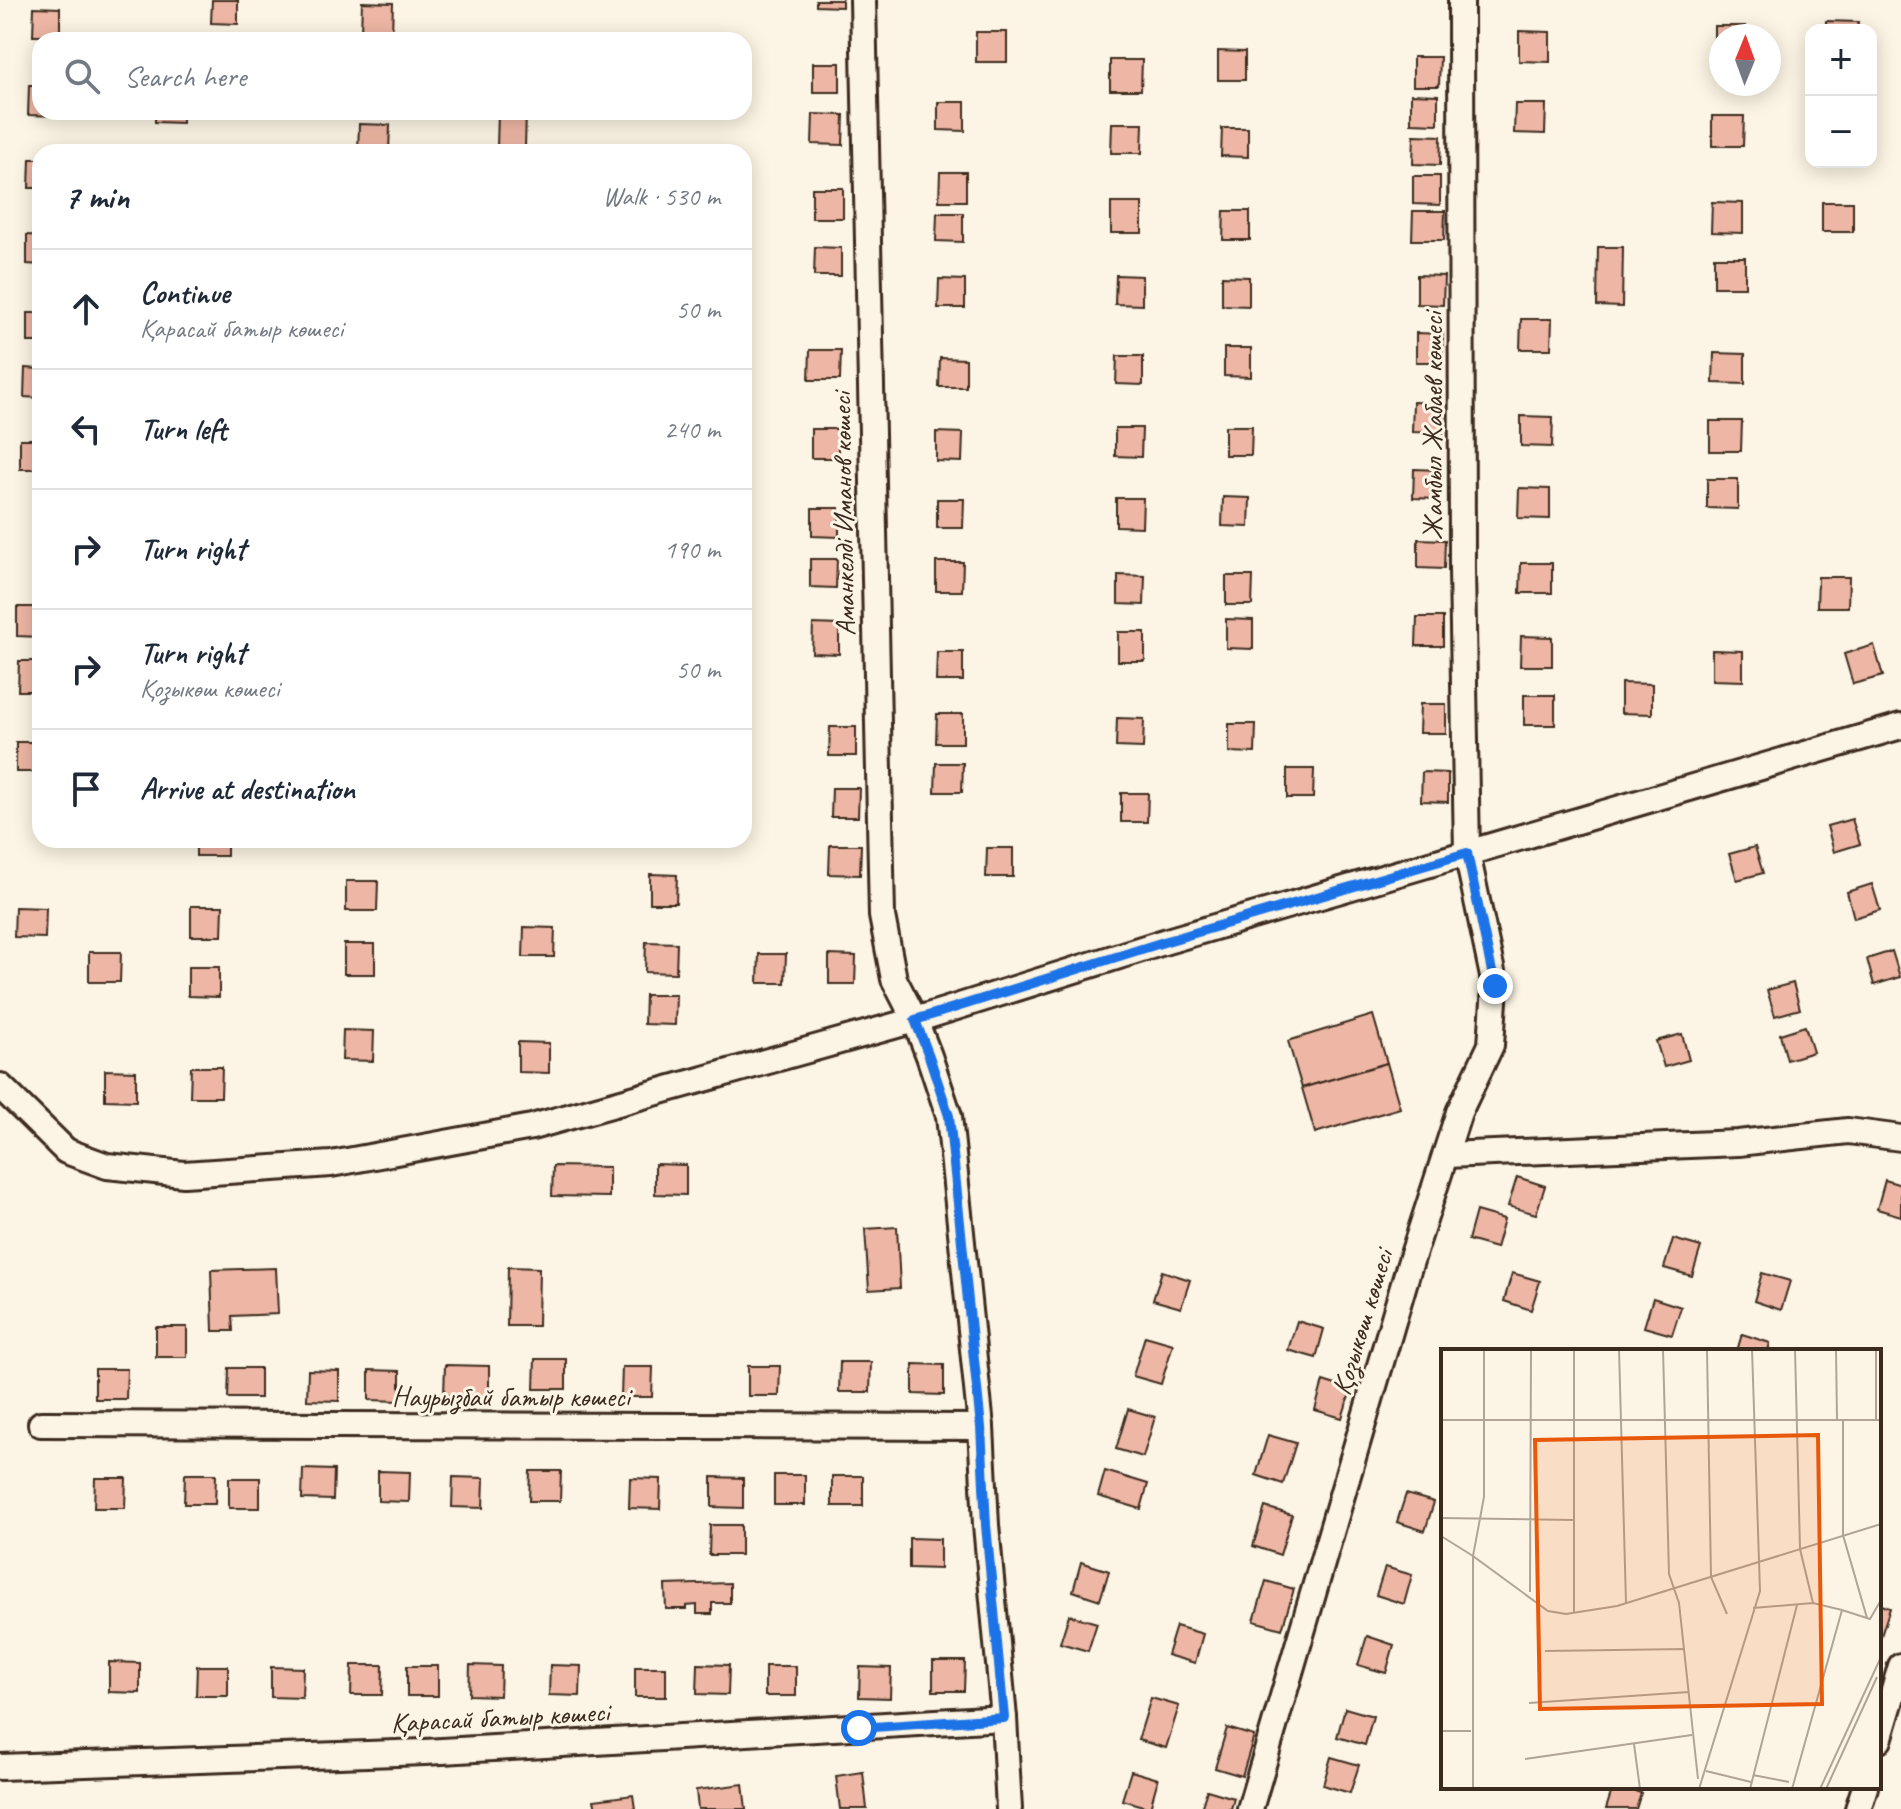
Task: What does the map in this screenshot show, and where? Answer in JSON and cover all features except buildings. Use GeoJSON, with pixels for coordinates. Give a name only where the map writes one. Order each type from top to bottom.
{"type":"FeatureCollection","features":[{"type":"Feature","properties":{"kind":"street","name":"Аманкелді Иманов көшесі"},"geometry":{"type":"LineString","coordinates":[[863,0],[882,916],[894,979],[915,1020],[949,1116],[981,1427],[1009,1809]]}},
{"type":"Feature","properties":{"kind":"street","name":"Жамбыл Жабаев көшесі"},"geometry":{"type":"LineString","coordinates":[[1461,0],[1462,570],[1467,853]]}},
{"type":"Feature","properties":{"kind":"street"},"geometry":{"type":"LineString","coordinates":[[0,1086],[66,1151],[107,1166],[184,1174],[331,1164],[532,1127],[915,1020],[1167,941],[1901,726]]}},
{"type":"Feature","properties":{"kind":"street","name":"Қозыкөш көшесі"},"geometry":{"type":"LineString","coordinates":[[1250,1809],[1408,1270],[1459,1112],[1491,1045],[1495,986],[1467,853]]}},
{"type":"Feature","properties":{"kind":"street"},"geometry":{"type":"LineString","coordinates":[[1446,1155],[1738,1143],[1848,1131],[1901,1138]]}},
{"type":"Feature","properties":{"kind":"street","name":"Наурызбай батыр көшесі"},"geometry":{"type":"LineString","coordinates":[[41,1424],[981,1427]]}},
{"type":"Feature","properties":{"kind":"street"},"geometry":{"type":"LineString","coordinates":[[1881,1733],[1901,1666]]}},
{"type":"Feature","properties":{"kind":"street","name":"Қарасай батыр көшесі"},"geometry":{"type":"LineString","coordinates":[[0,1767],[425,1752],[1004,1718]]}},
{"type":"Feature","properties":{"kind":"street"},"geometry":{"type":"LineString","coordinates":[[1858,1809],[1864,1789]]}},
{"type":"Feature","properties":{"kind":"route"},"geometry":{"type":"LineString","coordinates":[[859,1728],[1004,1718],[986,1525],[981,1427],[949,1116],[915,1020],[1167,941],[1467,853],[1495,986]]}}]}
